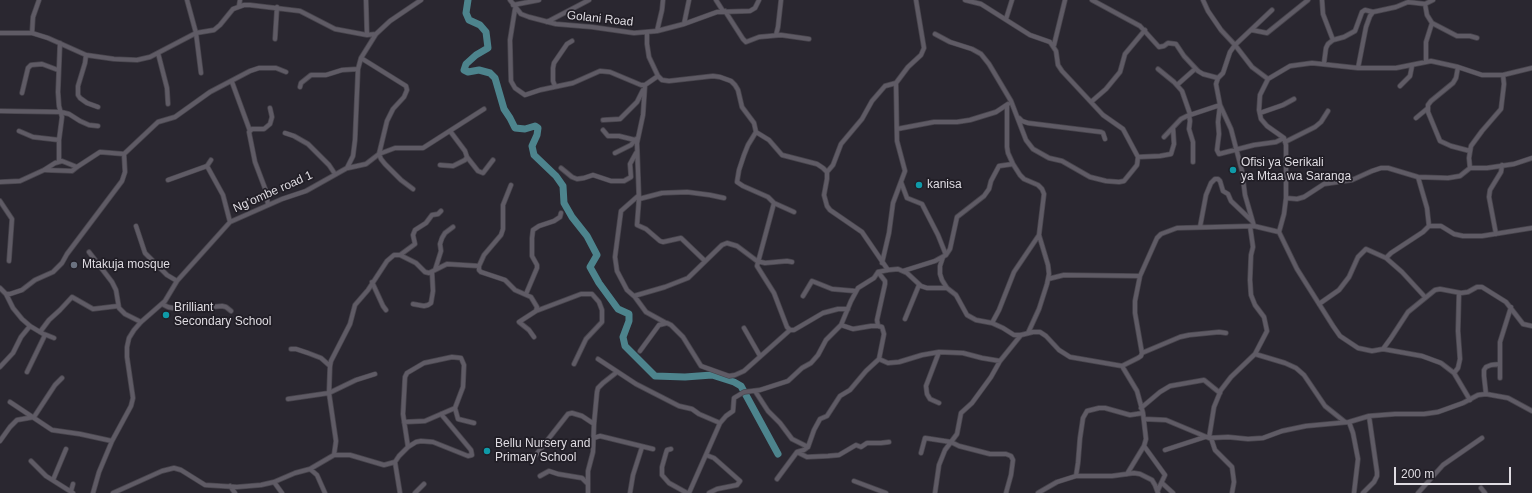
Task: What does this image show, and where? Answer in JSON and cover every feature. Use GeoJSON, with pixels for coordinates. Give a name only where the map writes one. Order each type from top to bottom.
{"type":"FeatureCollection","features":[{"type":"Feature","properties":{"kind":"street"},"geometry":{"type":"LineString","coordinates":[[32,33],[33,17],[39,0]]}},
{"type":"Feature","properties":{"kind":"street"},"geometry":{"type":"LineString","coordinates":[[187,0],[196,33],[201,73]]}},
{"type":"Feature","properties":{"kind":"street"},"geometry":{"type":"LineString","coordinates":[[239,6],[240,0]]}},
{"type":"Feature","properties":{"kind":"street"},"geometry":{"type":"LineString","coordinates":[[366,0],[368,35]]}},
{"type":"Feature","properties":{"kind":"street"},"geometry":{"type":"LineString","coordinates":[[347,168],[353,156],[358,69],[361,58],[376,34],[390,21],[421,0]]}},
{"type":"Feature","properties":{"kind":"street"},"geometry":{"type":"LineString","coordinates":[[510,0],[514,7],[510,40],[511,81],[515,88],[525,95],[555,86],[573,83],[600,71],[606,71],[644,86]]}},
{"type":"Feature","properties":{"kind":"street"},"geometry":{"type":"LineString","coordinates":[[514,7],[539,0]]}},
{"type":"Feature","properties":{"kind":"street"},"geometry":{"type":"LineString","coordinates":[[547,22],[589,0]]}},
{"type":"Feature","properties":{"kind":"street"},"geometry":{"type":"LineString","coordinates":[[684,24],[689,0]]}},
{"type":"Feature","properties":{"kind":"street"},"geometry":{"type":"LineString","coordinates":[[716,0],[743,40],[746,42],[759,37],[776,35],[788,35],[809,39]]}},
{"type":"Feature","properties":{"kind":"street","name":"Golani Road"},"geometry":{"type":"LineString","coordinates":[[514,7],[521,14],[556,24],[634,33],[657,31],[684,24],[717,12],[750,11],[755,8],[759,0]]}},
{"type":"Feature","properties":{"kind":"street"},"geometry":{"type":"LineString","coordinates":[[776,35],[781,0]]}},
{"type":"Feature","properties":{"kind":"street"},"geometry":{"type":"LineString","coordinates":[[882,263],[889,232],[893,203],[905,171],[897,141],[896,83],[908,67],[923,52],[923,43],[916,0]]}},
{"type":"Feature","properties":{"kind":"street"},"geometry":{"type":"LineString","coordinates":[[965,0],[981,4],[1030,35],[1046,40],[1054,45]]}},
{"type":"Feature","properties":{"kind":"street"},"geometry":{"type":"LineString","coordinates":[[1006,19],[1012,0]]}},
{"type":"Feature","properties":{"kind":"street"},"geometry":{"type":"LineString","coordinates":[[935,34],[950,42],[972,49],[981,54],[1002,83],[1011,101],[1026,140],[1033,149],[1050,158],[1062,161],[1090,177],[1113,182],[1124,181],[1137,165],[1138,157],[1123,129],[1103,115],[1058,65],[1054,45],[1064,0]]}},
{"type":"Feature","properties":{"kind":"street"},"geometry":{"type":"LineString","coordinates":[[1092,0],[1134,22],[1145,30],[1159,47],[1168,43],[1176,44],[1184,56],[1196,69],[1203,74],[1218,78]]}},
{"type":"Feature","properties":{"kind":"street"},"geometry":{"type":"LineString","coordinates":[[1203,0],[1208,11],[1221,30],[1252,67],[1268,79]]}},
{"type":"Feature","properties":{"kind":"street"},"geometry":{"type":"LineString","coordinates":[[1252,30],[1267,33],[1308,0]]}},
{"type":"Feature","properties":{"kind":"street"},"geometry":{"type":"LineString","coordinates":[[1322,0],[1323,14],[1333,40]]}},
{"type":"Feature","properties":{"kind":"street"},"geometry":{"type":"LineString","coordinates":[[1324,63],[1326,48],[1333,40],[1344,37],[1355,31],[1362,12],[1365,10],[1373,12],[1390,9],[1403,2],[1425,4],[1433,0]]}},
{"type":"Feature","properties":{"kind":"street"},"geometry":{"type":"LineString","coordinates":[[657,31],[662,1]]}},
{"type":"Feature","properties":{"kind":"street"},"geometry":{"type":"LineString","coordinates":[[1425,4],[1427,15],[1432,23],[1452,34],[1477,38]]}},
{"type":"Feature","properties":{"kind":"street"},"geometry":{"type":"LineString","coordinates":[[0,33],[32,33],[48,38],[86,55],[114,59],[137,60],[144,59],[158,53],[196,33],[214,30],[233,9],[239,6],[250,5],[277,7],[300,11],[335,29],[368,35],[376,34]]}},
{"type":"Feature","properties":{"kind":"street"},"geometry":{"type":"LineString","coordinates":[[275,39],[277,7]]}},
{"type":"Feature","properties":{"kind":"street"},"geometry":{"type":"LineString","coordinates":[[1232,493],[1234,482],[1232,467],[1215,450],[1209,437],[1211,416],[1220,393],[1231,378],[1256,354],[1267,331],[1264,317],[1255,305],[1251,295],[1251,255],[1253,247],[1252,225],[1245,195],[1242,171],[1231,128],[1220,105],[1216,89],[1218,78],[1223,73],[1230,52],[1235,45],[1272,10]]}},
{"type":"Feature","properties":{"kind":"street"},"geometry":{"type":"LineString","coordinates":[[1358,68],[1368,22],[1373,12]]}},
{"type":"Feature","properties":{"kind":"street"},"geometry":{"type":"LineString","coordinates":[[1426,61],[1426,42],[1432,23]]}},
{"type":"Feature","properties":{"kind":"street"},"geometry":{"type":"LineString","coordinates":[[1091,102],[1106,89],[1120,72],[1125,54],[1145,30]]}},
{"type":"Feature","properties":{"kind":"street"},"geometry":{"type":"LineString","coordinates":[[646,32],[646,44],[649,57],[658,76],[666,82],[713,76],[731,81],[738,90],[742,107],[754,123],[756,132],[769,140],[782,155],[818,164],[827,172]]}},
{"type":"Feature","properties":{"kind":"street"},"geometry":{"type":"LineString","coordinates":[[555,86],[553,81],[554,63],[568,42],[572,41]]}},
{"type":"Feature","properties":{"kind":"street"},"geometry":{"type":"LineString","coordinates":[[59,162],[61,112],[58,92],[58,70],[60,43]]}},
{"type":"Feature","properties":{"kind":"street"},"geometry":{"type":"LineString","coordinates":[[158,53],[167,88],[168,104]]}},
{"type":"Feature","properties":{"kind":"street"},"geometry":{"type":"LineString","coordinates":[[86,55],[77,91],[80,98],[86,103],[98,107]]}},
{"type":"Feature","properties":{"kind":"street"},"geometry":{"type":"LineString","coordinates":[[361,58],[406,86],[407,90],[404,97],[393,109],[387,121],[380,154],[381,159],[385,164],[401,180],[413,189]]}},
{"type":"Feature","properties":{"kind":"street"},"geometry":{"type":"LineString","coordinates":[[1285,140],[1263,123],[1260,113],[1260,95],[1268,79],[1290,66],[1324,63],[1358,68],[1396,68],[1412,66],[1426,61],[1435,61],[1458,67],[1476,74],[1503,75],[1532,68]]}},
{"type":"Feature","properties":{"kind":"street"},"geometry":{"type":"LineString","coordinates":[[22,93],[28,68],[31,66],[42,64],[58,70]]}},
{"type":"Feature","properties":{"kind":"street"},"geometry":{"type":"LineString","coordinates":[[1400,86],[1410,76],[1412,66]]}},
{"type":"Feature","properties":{"kind":"street"},"geometry":{"type":"LineString","coordinates":[[1416,118],[1428,108],[1431,101],[1453,83],[1458,73],[1458,67]]}},
{"type":"Feature","properties":{"kind":"street"},"geometry":{"type":"LineString","coordinates":[[44,170],[72,171],[77,166],[100,152],[124,154],[158,122],[175,116],[210,92],[259,68],[276,68],[286,72]]}},
{"type":"Feature","properties":{"kind":"street"},"geometry":{"type":"LineString","coordinates":[[1158,68],[1177,86],[1184,95],[1190,114],[1189,129],[1192,142],[1193,162]]}},
{"type":"Feature","properties":{"kind":"street"},"geometry":{"type":"LineString","coordinates":[[300,87],[301,82],[310,75],[326,75],[342,70],[358,69]]}},
{"type":"Feature","properties":{"kind":"street"},"geometry":{"type":"LineString","coordinates":[[1177,86],[1196,69]]}},
{"type":"Feature","properties":{"kind":"street"},"geometry":{"type":"LineString","coordinates":[[1470,168],[1470,151],[1476,138],[1501,109],[1504,84],[1503,75]]}},
{"type":"Feature","properties":{"kind":"street"},"geometry":{"type":"LineString","coordinates":[[603,120],[620,118],[637,102],[644,86],[658,76]]}},
{"type":"Feature","properties":{"kind":"street"},"geometry":{"type":"LineString","coordinates":[[232,82],[250,131],[249,136],[255,162],[266,190],[268,205]]}},
{"type":"Feature","properties":{"kind":"street"},"geometry":{"type":"LineString","coordinates":[[888,270],[862,232],[830,210],[827,206],[824,195],[827,172],[834,165],[841,144],[862,119],[875,97],[885,86],[896,83]]}},
{"type":"Feature","properties":{"kind":"street"},"geometry":{"type":"LineString","coordinates":[[644,86],[643,115],[636,138],[638,198],[637,225],[646,229],[663,242],[681,238],[705,261]]}},
{"type":"Feature","properties":{"kind":"street"},"geometry":{"type":"LineString","coordinates":[[1260,113],[1283,105],[1294,99]]}},
{"type":"Feature","properties":{"kind":"street"},"geometry":{"type":"LineString","coordinates":[[896,129],[934,122],[957,122],[970,120],[996,112],[1011,101]]}},
{"type":"Feature","properties":{"kind":"street"},"geometry":{"type":"LineString","coordinates":[[1007,105],[1007,147],[1013,164],[1024,179],[1038,185],[1042,189],[1044,200],[1039,235],[1048,265],[1048,279],[1039,309],[1028,333]]}},
{"type":"Feature","properties":{"kind":"street"},"geometry":{"type":"LineString","coordinates":[[1164,136],[1181,120],[1190,114],[1220,105]]}},
{"type":"Feature","properties":{"kind":"street"},"geometry":{"type":"LineString","coordinates":[[1220,105],[1217,153],[1221,154],[1236,149],[1285,140],[1315,128],[1328,111]]}},
{"type":"Feature","properties":{"kind":"street"},"geometry":{"type":"LineString","coordinates":[[250,131],[253,128],[264,129],[270,124],[272,116],[270,108]]}},
{"type":"Feature","properties":{"kind":"street"},"geometry":{"type":"LineString","coordinates":[[1428,108],[1440,141],[1451,146],[1470,151]]}},
{"type":"Feature","properties":{"kind":"street","name":"Ng’ombe road 1"},"geometry":{"type":"LineString","coordinates":[[93,493],[99,472],[112,441],[131,406],[133,398],[127,357],[129,338],[141,322],[162,304],[177,281],[230,222],[268,205],[306,191],[347,168],[366,164],[380,154],[395,148],[423,148],[484,109]]}},
{"type":"Feature","properties":{"kind":"street"},"geometry":{"type":"LineString","coordinates":[[0,111],[61,112],[69,114],[89,125],[98,126]]}},
{"type":"Feature","properties":{"kind":"street"},"geometry":{"type":"LineString","coordinates":[[1017,116],[1028,124],[1101,132],[1103,133],[1105,139]]}},
{"type":"Feature","properties":{"kind":"street"},"geometry":{"type":"LineString","coordinates":[[1138,157],[1171,154],[1174,144],[1172,128]]}},
{"type":"Feature","properties":{"kind":"street"},"geometry":{"type":"LineString","coordinates":[[603,130],[608,136],[636,138]]}},
{"type":"Feature","properties":{"kind":"street"},"geometry":{"type":"LineString","coordinates":[[20,131],[33,137],[59,140]]}},
{"type":"Feature","properties":{"kind":"street"},"geometry":{"type":"LineString","coordinates":[[450,131],[478,171],[483,173],[493,160]]}},
{"type":"Feature","properties":{"kind":"street"},"geometry":{"type":"LineString","coordinates":[[756,132],[744,155],[737,182],[742,186],[768,196],[774,203],[794,212]]}},
{"type":"Feature","properties":{"kind":"street"},"geometry":{"type":"LineString","coordinates":[[285,133],[308,144],[335,174]]}},
{"type":"Feature","properties":{"kind":"street"},"geometry":{"type":"LineString","coordinates":[[614,153],[631,144],[636,138]]}},
{"type":"Feature","properties":{"kind":"street"},"geometry":{"type":"LineString","coordinates":[[1285,140],[1286,198],[1284,214],[1279,232],[1297,269],[1340,336],[1350,344],[1366,351],[1383,349],[1430,358],[1441,363],[1454,373],[1470,400]]}},
{"type":"Feature","properties":{"kind":"street"},"geometry":{"type":"LineString","coordinates":[[561,168],[577,179],[594,175],[611,181],[624,181],[631,177],[630,164],[637,152]]}},
{"type":"Feature","properties":{"kind":"street"},"geometry":{"type":"LineString","coordinates":[[6,294],[22,290],[35,280],[53,272],[62,263],[122,181],[125,172],[124,154]]}},
{"type":"Feature","properties":{"kind":"street"},"geometry":{"type":"LineString","coordinates":[[440,165],[454,166],[465,160],[467,156]]}},
{"type":"Feature","properties":{"kind":"street"},"geometry":{"type":"LineString","coordinates":[[1286,198],[1296,199],[1304,197],[1324,184],[1352,180],[1372,170],[1381,168],[1388,168],[1418,177],[1455,177],[1460,176],[1470,168],[1487,168],[1532,158]]}},
{"type":"Feature","properties":{"kind":"street"},"geometry":{"type":"LineString","coordinates":[[168,180],[207,166],[211,160]]}},
{"type":"Feature","properties":{"kind":"street"},"geometry":{"type":"LineString","coordinates":[[0,182],[20,181],[59,162],[65,162],[77,166]]}},
{"type":"Feature","properties":{"kind":"street"},"geometry":{"type":"LineString","coordinates":[[903,271],[936,261],[944,256],[950,249],[957,217],[984,196],[999,166],[1013,164]]}},
{"type":"Feature","properties":{"kind":"street"},"geometry":{"type":"LineString","coordinates":[[1496,234],[1488,197],[1490,190],[1501,172],[1502,165]]}},
{"type":"Feature","properties":{"kind":"street"},"geometry":{"type":"LineString","coordinates":[[207,166],[223,195],[230,222]]}},
{"type":"Feature","properties":{"kind":"street"},"geometry":{"type":"LineString","coordinates":[[1418,177],[1427,208],[1429,226]]}},
{"type":"Feature","properties":{"kind":"street"},"geometry":{"type":"LineString","coordinates":[[1200,227],[1206,195],[1211,183],[1215,179],[1220,181],[1223,191],[1228,194],[1231,201],[1242,210],[1252,225]]}},
{"type":"Feature","properties":{"kind":"street"},"geometry":{"type":"LineString","coordinates":[[901,182],[907,198],[922,204],[938,235],[944,256],[940,266],[942,280],[947,288],[956,295],[968,315],[976,320],[992,323],[1014,335],[1040,332],[1046,336],[1059,350],[1070,357],[1122,366],[1138,358],[1142,353],[1184,336],[1219,332],[1226,333]]}},
{"type":"Feature","properties":{"kind":"street"},"geometry":{"type":"LineString","coordinates":[[511,185],[503,205],[503,223],[501,234],[487,250],[479,266],[479,270],[505,280],[515,290],[531,297],[537,307],[536,311]]}},
{"type":"Feature","properties":{"kind":"street"},"geometry":{"type":"LineString","coordinates":[[724,198],[687,192],[662,193],[638,198],[621,211],[616,257],[617,271],[619,275],[627,290],[634,296],[646,312],[671,325],[683,338],[699,363],[705,367],[729,376],[735,375],[744,371],[790,330],[794,330],[823,313],[838,309],[848,309]]}},
{"type":"Feature","properties":{"kind":"street"},"geometry":{"type":"LineString","coordinates":[[0,201],[12,219],[9,261]]}},
{"type":"Feature","properties":{"kind":"street"},"geometry":{"type":"LineString","coordinates":[[774,203],[757,261],[757,266],[774,293],[787,327],[790,330]]}},
{"type":"Feature","properties":{"kind":"street"},"geometry":{"type":"LineString","coordinates":[[334,455],[336,441],[329,393],[330,366],[333,355],[350,324],[355,305],[368,290],[372,282],[391,257],[406,252],[415,244],[412,235],[415,230],[426,223],[432,215],[438,214],[441,210]]}},
{"type":"Feature","properties":{"kind":"street"},"geometry":{"type":"LineString","coordinates":[[526,294],[537,268],[532,256],[533,230],[539,226],[554,221],[560,217],[561,213]]}},
{"type":"Feature","properties":{"kind":"street"},"geometry":{"type":"LineString","coordinates":[[1142,353],[1135,313],[1135,301],[1140,276],[1149,253],[1157,238],[1161,234],[1177,228],[1252,225],[1279,232]]}},
{"type":"Feature","properties":{"kind":"street"},"geometry":{"type":"LineString","coordinates":[[136,226],[142,248],[145,253],[168,275],[177,281]]}},
{"type":"Feature","properties":{"kind":"street"},"geometry":{"type":"LineString","coordinates":[[1386,258],[1391,253],[1423,232],[1429,226],[1441,226],[1454,234],[1463,236],[1482,236],[1532,228]]}},
{"type":"Feature","properties":{"kind":"street"},"geometry":{"type":"LineString","coordinates":[[413,304],[424,306],[428,305],[430,302],[434,271],[441,251],[440,244],[444,233],[453,227]]}},
{"type":"Feature","properties":{"kind":"street"},"geometry":{"type":"LineString","coordinates":[[992,323],[1008,290],[1014,272],[1039,235]]}},
{"type":"Feature","properties":{"kind":"street"},"geometry":{"type":"LineString","coordinates":[[634,296],[665,287],[674,282],[688,278],[722,245],[727,243],[737,246],[757,261],[765,263],[792,262]]}},
{"type":"Feature","properties":{"kind":"street"},"geometry":{"type":"LineString","coordinates":[[1319,304],[1339,290],[1349,277],[1358,257],[1366,249],[1386,258],[1402,272],[1425,297]]}},
{"type":"Feature","properties":{"kind":"street"},"geometry":{"type":"LineString","coordinates":[[89,252],[112,282],[117,297],[118,306],[126,314],[141,322]]}},
{"type":"Feature","properties":{"kind":"street"},"geometry":{"type":"LineString","coordinates":[[400,255],[416,263],[425,272],[434,271],[447,264],[479,266]]}},
{"type":"Feature","properties":{"kind":"street"},"geometry":{"type":"LineString","coordinates":[[671,449],[667,450],[662,467],[662,475],[669,483],[688,493],[720,423],[733,411],[734,398],[744,392],[755,391],[788,381],[802,368],[811,363],[818,355],[826,340],[841,325],[855,291],[863,284],[874,278],[878,272],[898,269],[907,273],[919,285],[928,288],[947,288]]}},
{"type":"Feature","properties":{"kind":"street"},"geometry":{"type":"LineString","coordinates":[[878,272],[885,281],[878,318],[878,326]]}},
{"type":"Feature","properties":{"kind":"street"},"geometry":{"type":"LineString","coordinates":[[1048,279],[1064,274],[1140,276]]}},
{"type":"Feature","properties":{"kind":"street"},"geometry":{"type":"LineString","coordinates":[[803,296],[812,281],[832,289],[855,291]]}},
{"type":"Feature","properties":{"kind":"street"},"geometry":{"type":"LineString","coordinates":[[372,282],[386,310]]}},
{"type":"Feature","properties":{"kind":"street"},"geometry":{"type":"LineString","coordinates":[[905,319],[919,285]]}},
{"type":"Feature","properties":{"kind":"street"},"geometry":{"type":"LineString","coordinates":[[1383,349],[1392,338],[1408,312],[1425,297],[1435,290],[1440,289],[1459,293],[1468,292],[1477,287],[1482,287],[1506,302],[1511,307],[1519,321],[1523,324],[1532,326]]}},
{"type":"Feature","properties":{"kind":"street"},"geometry":{"type":"LineString","coordinates":[[0,288],[6,294],[13,308],[30,326],[54,338]]}},
{"type":"Feature","properties":{"kind":"street"},"geometry":{"type":"LineString","coordinates":[[1454,373],[1458,368],[1460,359],[1458,331],[1459,293]]}},
{"type":"Feature","properties":{"kind":"street"},"geometry":{"type":"LineString","coordinates":[[534,336],[520,322],[536,311],[581,294],[592,294],[602,310],[602,322],[586,339],[574,364]]}},
{"type":"Feature","properties":{"kind":"street"},"geometry":{"type":"LineString","coordinates":[[27,372],[42,333],[49,320],[72,297],[93,309],[118,306]]}},
{"type":"Feature","properties":{"kind":"street"},"geometry":{"type":"LineString","coordinates":[[162,304],[182,310],[198,310],[222,306],[231,311]]}},
{"type":"Feature","properties":{"kind":"street"},"geometry":{"type":"LineString","coordinates":[[1500,378],[1500,342],[1511,307]]}},
{"type":"Feature","properties":{"kind":"street"},"geometry":{"type":"LineString","coordinates":[[640,351],[659,325],[667,323]]}},
{"type":"Feature","properties":{"kind":"street"},"geometry":{"type":"LineString","coordinates":[[777,479],[797,452],[808,447],[820,419],[826,416],[840,396],[850,390],[866,371],[879,359],[884,334],[882,327],[878,326],[853,329],[841,325]]}},
{"type":"Feature","properties":{"kind":"street"},"geometry":{"type":"LineString","coordinates":[[0,367],[13,353],[21,337],[30,326]]}},
{"type":"Feature","properties":{"kind":"street"},"geometry":{"type":"LineString","coordinates":[[744,328],[760,356]]}},
{"type":"Feature","properties":{"kind":"street"},"geometry":{"type":"LineString","coordinates":[[935,493],[940,465],[945,450],[957,434],[961,413],[972,403],[991,377],[1000,361],[1021,335]]}},
{"type":"Feature","properties":{"kind":"street"},"geometry":{"type":"LineString","coordinates":[[291,349],[296,349],[321,358],[330,366]]}},
{"type":"Feature","properties":{"kind":"street"},"geometry":{"type":"LineString","coordinates":[[879,359],[888,363],[899,362],[922,355],[939,352],[963,353],[1000,361]]}},
{"type":"Feature","properties":{"kind":"street"},"geometry":{"type":"LineString","coordinates":[[939,352],[926,386],[927,394],[930,399],[939,403]]}},
{"type":"Feature","properties":{"kind":"street"},"geometry":{"type":"LineString","coordinates":[[1256,354],[1296,368],[1304,375],[1325,406],[1347,422],[1353,433],[1358,459],[1354,493]]}},
{"type":"Feature","properties":{"kind":"street"},"geometry":{"type":"LineString","coordinates":[[408,447],[403,414],[404,381],[407,373],[424,364],[452,357],[461,358],[464,365],[463,387],[455,408],[458,419],[474,423]]}},
{"type":"Feature","properties":{"kind":"street"},"geometry":{"type":"LineString","coordinates":[[598,359],[636,384],[679,406],[692,409],[699,414],[720,423]]}},
{"type":"Feature","properties":{"kind":"street"},"geometry":{"type":"LineString","coordinates":[[1486,394],[1484,370],[1486,367],[1491,365],[1500,364]]}},
{"type":"Feature","properties":{"kind":"street"},"geometry":{"type":"LineString","coordinates":[[1122,366],[1137,391],[1142,408],[1146,439],[1144,446],[1127,474]]}},
{"type":"Feature","properties":{"kind":"street"},"geometry":{"type":"LineString","coordinates":[[588,493],[588,471],[593,452],[598,388],[617,372]]}},
{"type":"Feature","properties":{"kind":"street"},"geometry":{"type":"LineString","coordinates":[[288,399],[329,393],[356,380],[375,374]]}},
{"type":"Feature","properties":{"kind":"street"},"geometry":{"type":"LineString","coordinates":[[0,441],[17,420],[34,417],[55,385],[62,378]]}},
{"type":"Feature","properties":{"kind":"street"},"geometry":{"type":"LineString","coordinates":[[1142,408],[1160,392],[1170,386],[1204,380],[1220,393]]}},
{"type":"Feature","properties":{"kind":"street"},"geometry":{"type":"LineString","coordinates":[[755,391],[768,411],[780,423],[792,439],[808,447]]}},
{"type":"Feature","properties":{"kind":"street"},"geometry":{"type":"LineString","coordinates":[[1164,450],[1209,437],[1268,437],[1282,431],[1327,423],[1347,422],[1369,416],[1431,414],[1470,400],[1478,395],[1486,394],[1508,398],[1532,410]]}},
{"type":"Feature","properties":{"kind":"street"},"geometry":{"type":"LineString","coordinates":[[10,402],[52,430],[112,441]]}},
{"type":"Feature","properties":{"kind":"street"},"geometry":{"type":"LineString","coordinates":[[404,422],[425,421],[455,408]]}},
{"type":"Feature","properties":{"kind":"street"},"geometry":{"type":"LineString","coordinates":[[1076,476],[1079,456],[1078,446],[1083,418],[1087,411],[1105,408],[1130,415],[1143,414]]}},
{"type":"Feature","properties":{"kind":"street"},"geometry":{"type":"LineString","coordinates":[[535,456],[568,414],[572,413],[582,416],[594,424]]}},
{"type":"Feature","properties":{"kind":"street"},"geometry":{"type":"LineString","coordinates":[[113,493],[162,471],[174,468],[181,470],[205,485],[230,486],[255,485],[274,482],[295,473],[310,469],[334,455],[361,457],[384,465],[395,462],[408,447],[416,442],[427,441],[468,456],[472,455],[471,450],[441,414]]}},
{"type":"Feature","properties":{"kind":"street"},"geometry":{"type":"LineString","coordinates":[[1363,493],[1374,482],[1378,472],[1369,416]]}},
{"type":"Feature","properties":{"kind":"street"},"geometry":{"type":"LineString","coordinates":[[1144,419],[1166,420],[1209,437]]}},
{"type":"Feature","properties":{"kind":"street"},"geometry":{"type":"LineString","coordinates":[[594,438],[600,436],[653,449]]}},
{"type":"Feature","properties":{"kind":"street"},"geometry":{"type":"LineString","coordinates":[[921,453],[926,438],[951,442],[959,446],[990,454],[1006,454],[1011,456],[1013,460],[1011,475],[1006,493]]}},
{"type":"Feature","properties":{"kind":"street"},"geometry":{"type":"LineString","coordinates":[[1418,493],[1443,465],[1482,438]]}},
{"type":"Feature","properties":{"kind":"street"},"geometry":{"type":"LineString","coordinates":[[797,452],[807,457],[839,455],[856,445],[861,447],[867,443],[881,444],[889,442]]}},
{"type":"Feature","properties":{"kind":"street"},"geometry":{"type":"LineString","coordinates":[[1144,446],[1165,475],[1158,492]]}},
{"type":"Feature","properties":{"kind":"street"},"geometry":{"type":"LineString","coordinates":[[630,493],[633,475],[642,447]]}},
{"type":"Feature","properties":{"kind":"street"},"geometry":{"type":"LineString","coordinates":[[53,480],[66,449]]}},
{"type":"Feature","properties":{"kind":"street"},"geometry":{"type":"LineString","coordinates":[[706,455],[714,458],[740,481],[737,485],[717,488],[709,493]]}},
{"type":"Feature","properties":{"kind":"street"},"geometry":{"type":"LineString","coordinates":[[31,462],[53,480],[72,492],[73,484]]}},
{"type":"Feature","properties":{"kind":"street"},"geometry":{"type":"LineString","coordinates":[[395,462],[400,493]]}},
{"type":"Feature","properties":{"kind":"street"},"geometry":{"type":"LineString","coordinates":[[310,469],[317,475],[324,493]]}},
{"type":"Feature","properties":{"kind":"street"},"geometry":{"type":"LineString","coordinates":[[540,476],[549,471],[582,478],[589,485]]}},
{"type":"Feature","properties":{"kind":"street"},"geometry":{"type":"LineString","coordinates":[[1038,493],[1056,482],[1076,476],[1112,476],[1127,474],[1140,474],[1152,480],[1158,492]]}},
{"type":"Feature","properties":{"kind":"street"},"geometry":{"type":"LineString","coordinates":[[854,481],[886,493]]}},
{"type":"Feature","properties":{"kind":"street"},"geometry":{"type":"LineString","coordinates":[[274,482],[280,492]]}},
{"type":"Feature","properties":{"kind":"street"},"geometry":{"type":"LineString","coordinates":[[1162,482],[1172,493]]}},
{"type":"Feature","properties":{"kind":"street"},"geometry":{"type":"LineString","coordinates":[[415,493],[424,484]]}},
{"type":"Feature","properties":{"kind":"street"},"geometry":{"type":"LineString","coordinates":[[230,486],[235,493]]}},
{"type":"Feature","properties":{"kind":"street"},"geometry":{"type":"LineString","coordinates":[[1481,488],[1486,493]]}},
{"type":"Feature","properties":{"kind":"waterway"},"geometry":{"type":"LineString","coordinates":[[468,0],[466,13],[469,20],[480,25],[486,32],[488,48],[476,55],[466,64],[464,70],[468,72],[479,70],[490,73],[495,78],[504,109],[515,128],[525,129],[535,126],[538,128],[537,135],[532,146],[534,155],[556,176],[563,186],[564,203],[572,217],[587,236],[597,255],[590,267],[599,283],[618,309],[629,314],[629,321],[623,337],[625,346],[655,376],[685,377],[712,375],[734,382],[741,386],[778,454]]}},
{"type":"Feature","properties":{"kind":"place","name":"Ofisi ya Serikali ya Mtaa wa Saranga"},"geometry":{"type":"Point","coordinates":[1233,170]}},
{"type":"Feature","properties":{"kind":"place","name":"kanisa"},"geometry":{"type":"Point","coordinates":[919,185]}},
{"type":"Feature","properties":{"kind":"place","name":"Mtakuja mosque"},"geometry":{"type":"Point","coordinates":[74,265]}},
{"type":"Feature","properties":{"kind":"place","name":"Brilliant Secondary School"},"geometry":{"type":"Point","coordinates":[166,315]}},
{"type":"Feature","properties":{"kind":"place","name":"Bellu Nursery and Primary School"},"geometry":{"type":"Point","coordinates":[487,451]}}]}
